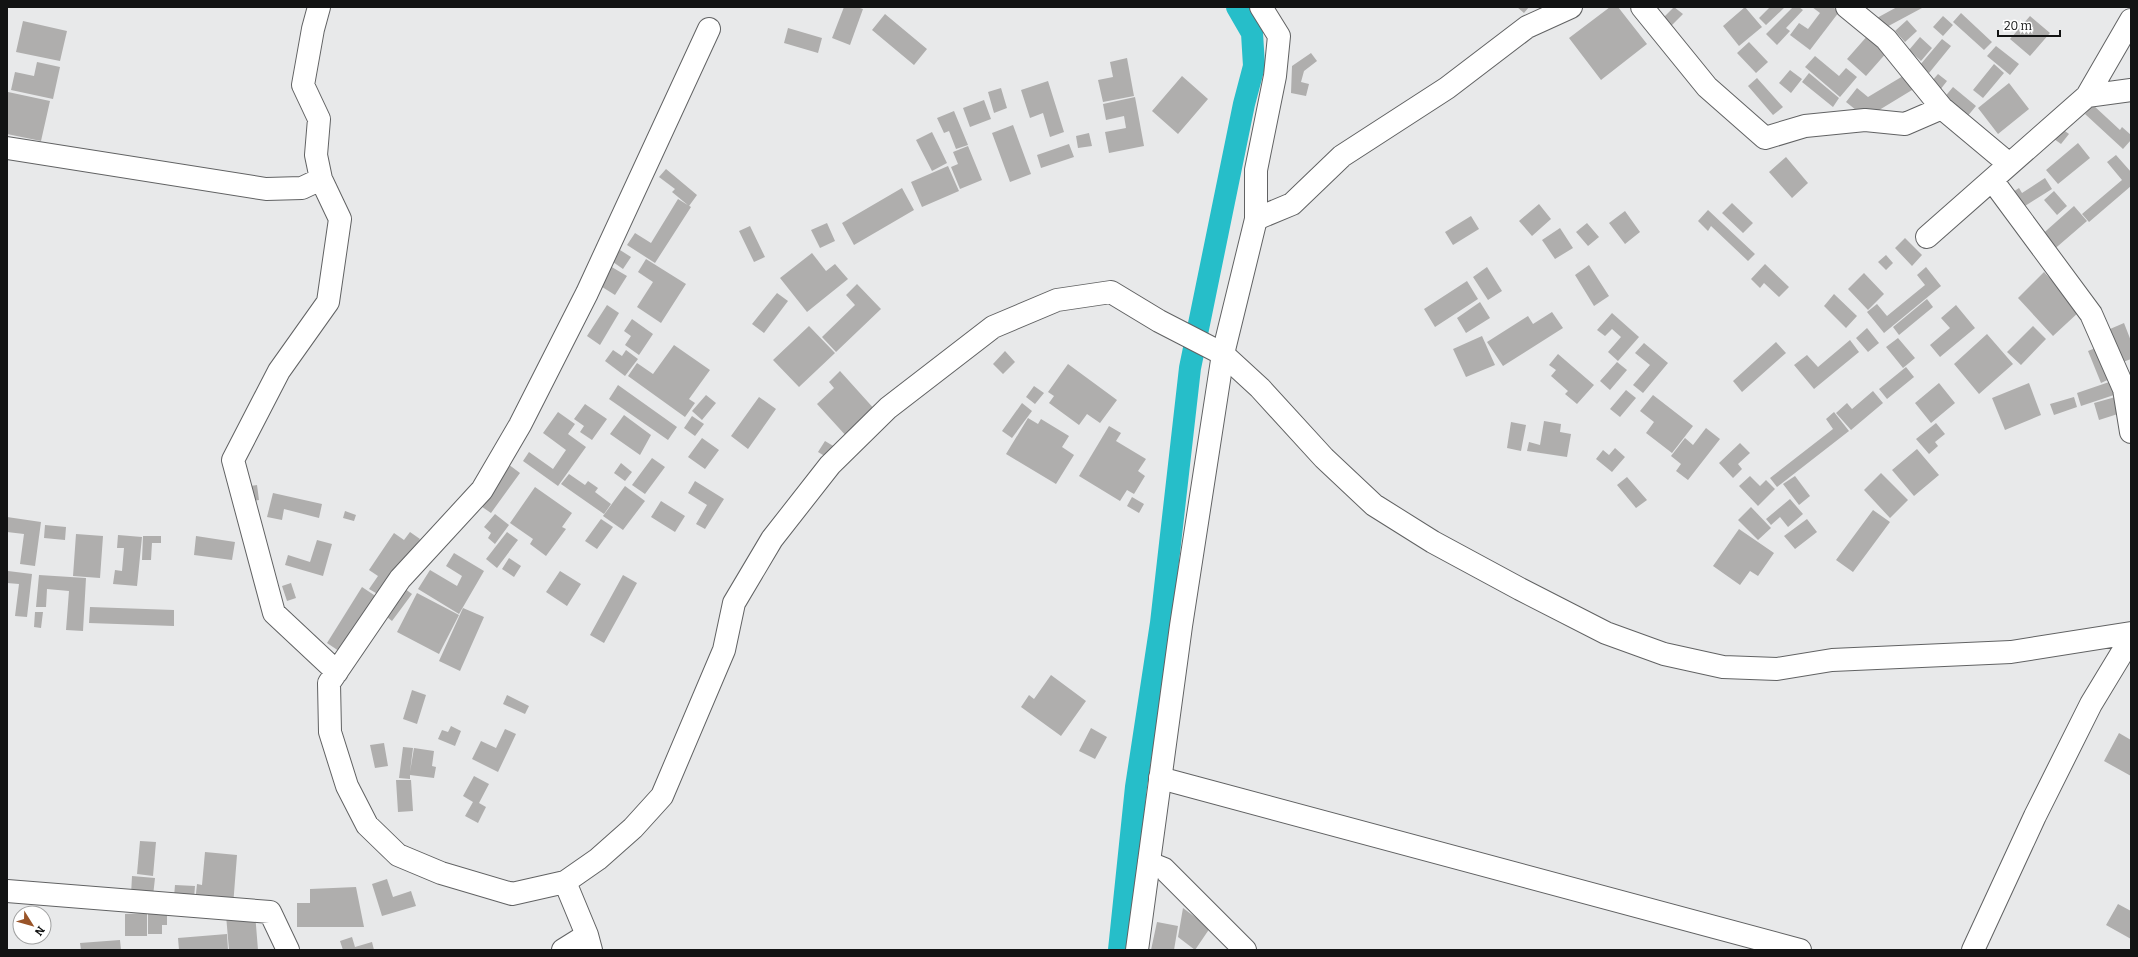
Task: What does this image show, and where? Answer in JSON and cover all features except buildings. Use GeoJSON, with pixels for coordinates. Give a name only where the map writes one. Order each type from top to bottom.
{"type":"FeatureCollection","features":[{"type":"Feature","properties":{"kind":"street"},"geometry":{"type":"LineString","coordinates":[[319,7],[313,29],[303,85],[319,119],[316,155],[321,179],[340,219],[328,302],[279,371],[233,460],[274,613],[337,672]]}},
{"type":"Feature","properties":{"kind":"street"},"geometry":{"type":"LineString","coordinates":[[1137,950],[1181,626],[1223,354],[1256,220],[1256,170],[1275,76],[1278,36],[1261,7]]}},
{"type":"Feature","properties":{"kind":"street"},"geometry":{"type":"LineString","coordinates":[[1256,220],[1292,204],[1342,156],[1447,88],[1527,27],[1571,7]]}},
{"type":"Feature","properties":{"kind":"street"},"geometry":{"type":"LineString","coordinates":[[1642,7],[1707,87],[1765,138],[1804,126],[1865,120],[1905,124],[1942,108]]}},
{"type":"Feature","properties":{"kind":"street"},"geometry":{"type":"LineString","coordinates":[[1847,7],[1886,39],[1942,108],[2009,164]]}},
{"type":"Feature","properties":{"kind":"street"},"geometry":{"type":"LineString","coordinates":[[1928,237],[2087,96],[2131,20]]}},
{"type":"Feature","properties":{"kind":"street"},"geometry":{"type":"LineString","coordinates":[[709,29],[588,294],[520,425],[482,490],[400,579],[328,683],[330,732],[347,786],[367,825],[398,855],[441,873],[512,894],[565,882],[598,859],[633,828],[662,796],[724,650],[734,603],[772,539],[830,465],[888,408],[994,327],[1057,300],[1111,292],[1223,354],[1260,388],[1324,458],[1374,505],[1432,542],[1520,589],[1606,633],[1664,654],[1723,667],[1777,669],[1832,660],[2011,652],[2131,633]]}},
{"type":"Feature","properties":{"kind":"street"},"geometry":{"type":"LineString","coordinates":[[2087,96],[2131,90]]}},
{"type":"Feature","properties":{"kind":"street"},"geometry":{"type":"LineString","coordinates":[[7,148],[266,189],[302,188],[321,179]]}},
{"type":"Feature","properties":{"kind":"street"},"geometry":{"type":"LineString","coordinates":[[1992,180],[2091,314],[2124,389],[2131,432]]}},
{"type":"Feature","properties":{"kind":"street"},"geometry":{"type":"LineString","coordinates":[[1973,950],[2035,816],[2091,704],[2131,638]]}},
{"type":"Feature","properties":{"kind":"street"},"geometry":{"type":"LineString","coordinates":[[1160,778],[1800,950]]}},
{"type":"Feature","properties":{"kind":"street"},"geometry":{"type":"LineString","coordinates":[[1149,863],[1164,870],[1246,950]]}},
{"type":"Feature","properties":{"kind":"street"},"geometry":{"type":"LineString","coordinates":[[562,950],[589,942],[565,882]]}},
{"type":"Feature","properties":{"kind":"street"},"geometry":{"type":"LineString","coordinates":[[7,891],[270,912],[288,950]]}},
{"type":"Feature","properties":{"kind":"waterway"},"geometry":{"type":"LineString","coordinates":[[1119,950],[1136,787],[1161,623],[1190,368],[1244,104],[1254,66],[1252,33],[1237,7]]}}]}
